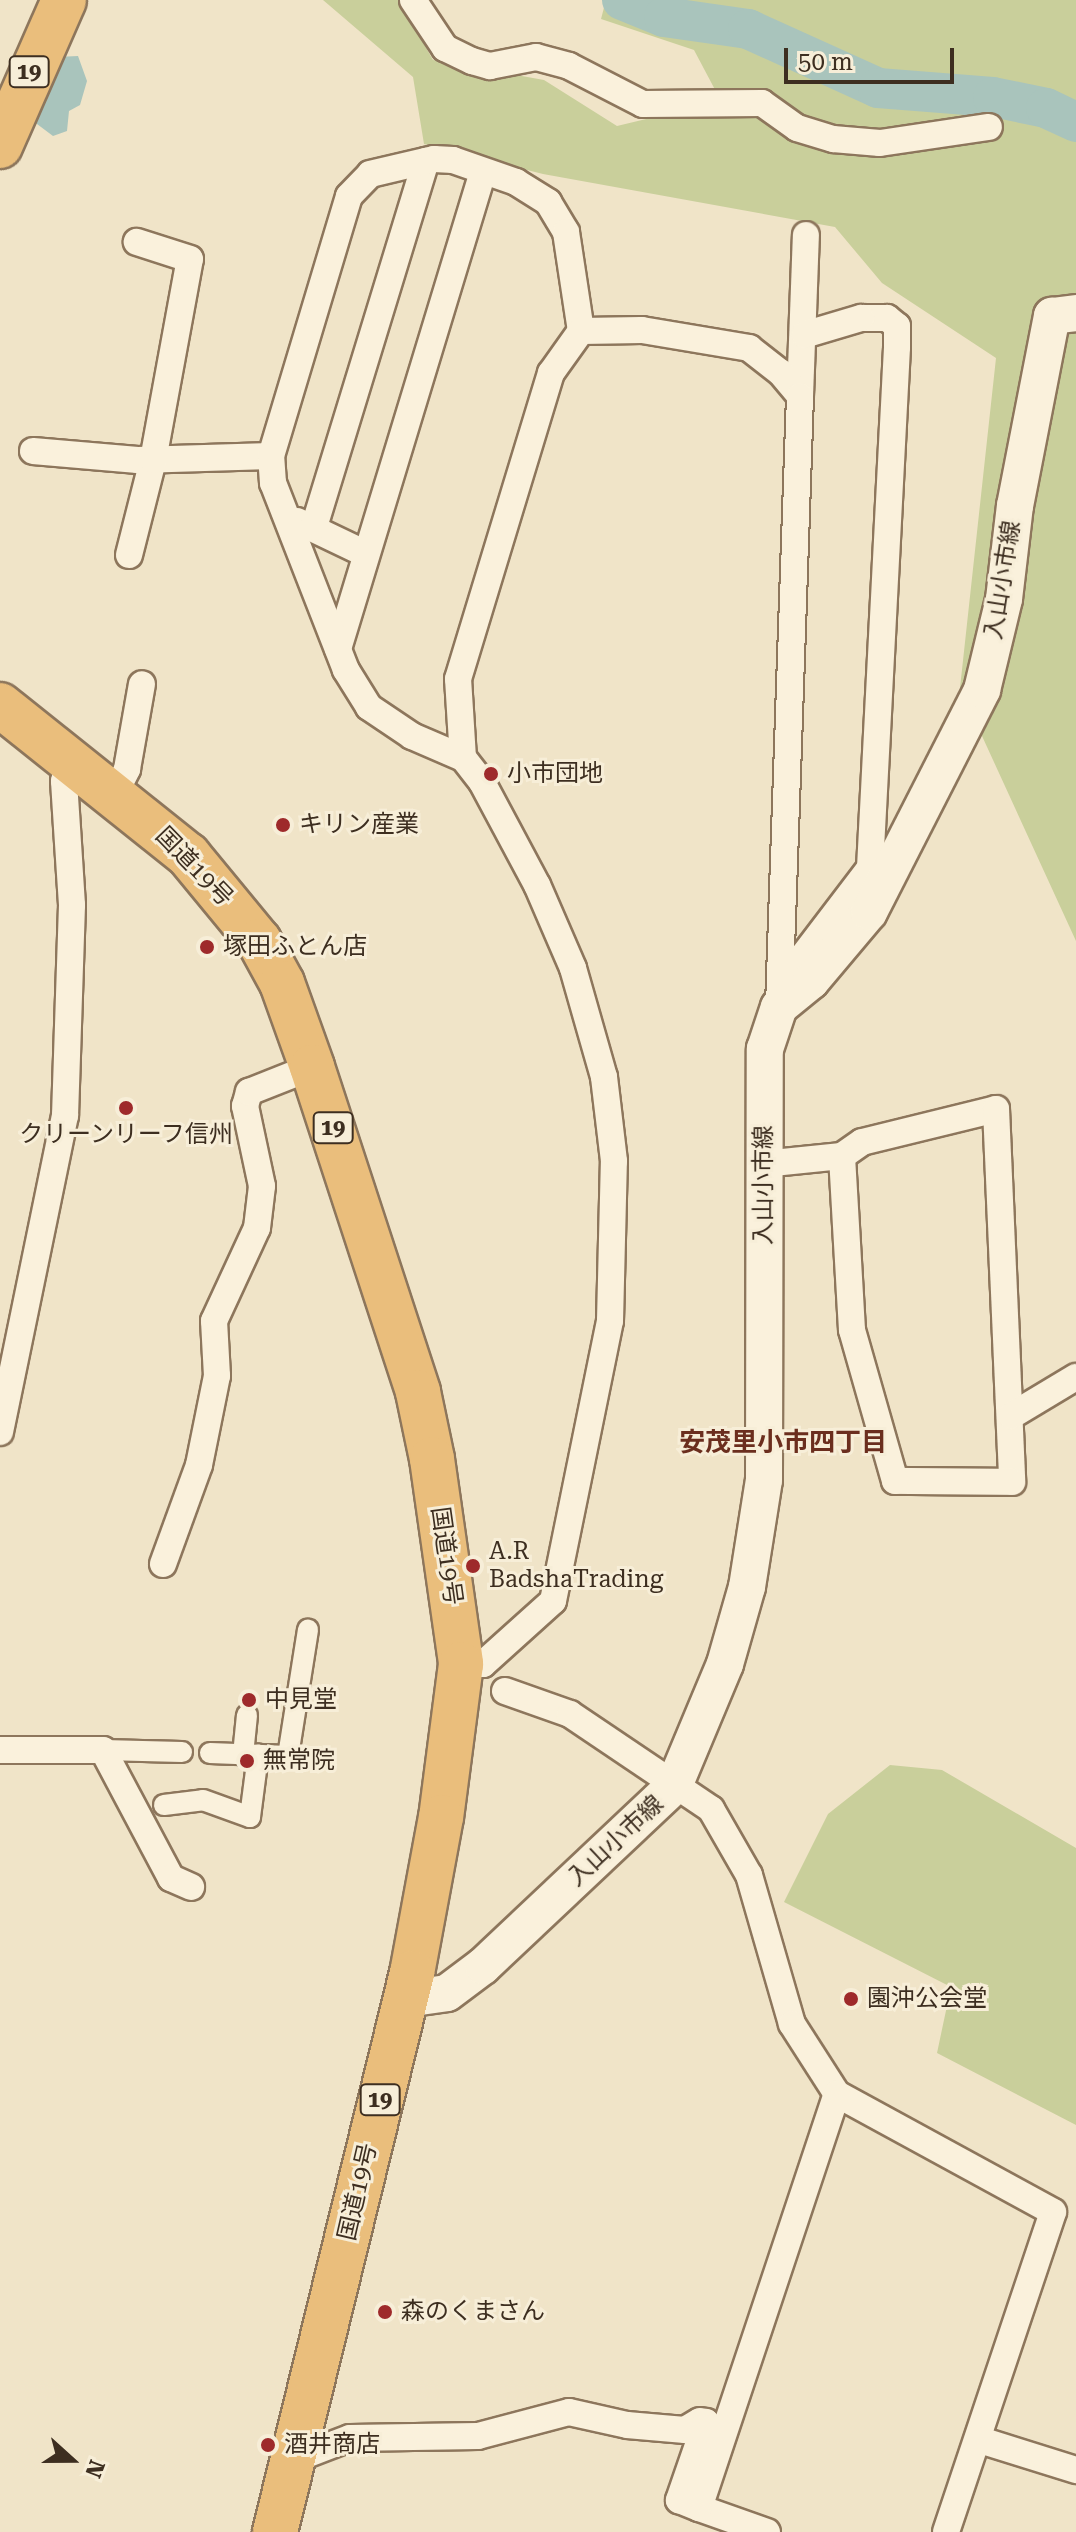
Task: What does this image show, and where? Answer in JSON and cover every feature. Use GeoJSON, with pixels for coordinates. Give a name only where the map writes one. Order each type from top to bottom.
{"type":"FeatureCollection","features":[{"type":"Feature","properties":{"kind":"highway","name":"19"},"geometry":{"type":"LineString","coordinates":[[0,146],[64,0]]}},
{"type":"Feature","properties":{"kind":"highway","name":"国道19号"},"geometry":{"type":"LineString","coordinates":[[0,705],[188,855],[232,904],[282,983],[418,1392],[461,1664],[441,1817],[406,1999],[275,2532]]}},
{"type":"Feature","properties":{"kind":"main road","name":"入山小市線"},"geometry":{"type":"LineString","coordinates":[[406,1999],[447,1993],[483,1966],[674,1786],[728,1651],[747,1587],[764,1480],[765,1049],[779,1007],[811,981],[869,912],[982,690],[1004,599],[1015,506],[1052,316],[1076,313]]}},
{"type":"Feature","properties":{"kind":"street"},"geometry":{"type":"LineString","coordinates":[[413,0],[445,48],[472,61],[490,66],[536,57],[569,66],[643,104],[762,103],[797,128],[833,139],[880,143],[989,127]]}},
{"type":"Feature","properties":{"kind":"street"},"geometry":{"type":"LineString","coordinates":[[461,1664],[483,1664],[553,1601],[610,1321],[614,1161],[604,1077],[573,968],[524,857],[463,758],[458,679],[551,373],[581,331],[566,232],[548,202],[516,182],[453,160],[426,161],[370,174],[349,196],[271,456],[273,483],[338,649],[369,707],[412,736],[463,758]]}},
{"type":"Feature","properties":{"kind":"street"},"geometry":{"type":"LineString","coordinates":[[314,527],[426,161]]}},
{"type":"Feature","properties":{"kind":"street"},"geometry":{"type":"LineString","coordinates":[[338,649],[483,172]]}},
{"type":"Feature","properties":{"kind":"street"},"geometry":{"type":"LineString","coordinates":[[779,1007],[806,235]]}},
{"type":"Feature","properties":{"kind":"street"},"geometry":{"type":"LineString","coordinates":[[129,555],[153,460],[190,259],[137,242]]}},
{"type":"Feature","properties":{"kind":"street"},"geometry":{"type":"LineString","coordinates":[[780,969],[803,956],[870,868],[897,326],[887,318],[861,318],[804,335]]}},
{"type":"Feature","properties":{"kind":"street"},"geometry":{"type":"LineString","coordinates":[[581,331],[642,330],[735,344],[780,372],[800,396]]}},
{"type":"Feature","properties":{"kind":"street"},"geometry":{"type":"LineString","coordinates":[[33,451],[153,460],[271,456]]}},
{"type":"Feature","properties":{"kind":"street"},"geometry":{"type":"LineString","coordinates":[[287,517],[366,554]]}},
{"type":"Feature","properties":{"kind":"street"},"geometry":{"type":"LineString","coordinates":[[114,795],[127,769],[142,684]]}},
{"type":"Feature","properties":{"kind":"street"},"geometry":{"type":"LineString","coordinates":[[0,1432],[65,1116],[72,905],[64,781],[69,762]]}},
{"type":"Feature","properties":{"kind":"street"},"geometry":{"type":"LineString","coordinates":[[163,1564],[171,1552],[199,1465],[217,1376],[214,1321],[257,1228],[262,1186],[245,1106],[249,1092],[312,1067]]}},
{"type":"Feature","properties":{"kind":"street"},"geometry":{"type":"LineString","coordinates":[[763,1164],[842,1156],[862,1142],[996,1109],[1012,1482],[895,1481],[852,1330],[842,1156]]}},
{"type":"Feature","properties":{"kind":"street"},"geometry":{"type":"LineString","coordinates":[[1011,1416],[1076,1377]]}},
{"type":"Feature","properties":{"kind":"street"},"geometry":{"type":"LineString","coordinates":[[210,1753],[288,1756],[308,1630]]}},
{"type":"Feature","properties":{"kind":"street"},"geometry":{"type":"LineString","coordinates":[[505,1691],[570,1714],[711,1809],[749,1875],[792,2024],[837,2094],[1053,2212],[980,2440],[946,2532]]}},
{"type":"Feature","properties":{"kind":"street"},"geometry":{"type":"LineString","coordinates":[[164,1805],[203,1800],[250,1817],[251,1755],[247,1715]]}},
{"type":"Feature","properties":{"kind":"street"},"geometry":{"type":"LineString","coordinates":[[0,1750],[182,1752]]}},
{"type":"Feature","properties":{"kind":"street"},"geometry":{"type":"LineString","coordinates":[[103,1750],[171,1878],[191,1887]]}},
{"type":"Feature","properties":{"kind":"street"},"geometry":{"type":"LineString","coordinates":[[699,2508],[837,2094]]}},
{"type":"Feature","properties":{"kind":"street"},"geometry":{"type":"LineString","coordinates":[[295,2459],[350,2438],[478,2436],[569,2412],[627,2425],[685,2430],[700,2421],[706,2422],[679,2500],[767,2532]]}},
{"type":"Feature","properties":{"kind":"street"},"geometry":{"type":"LineString","coordinates":[[980,2440],[1076,2470]]}},
{"type":"Feature","properties":{"kind":"green space"},"geometry":{"type":"Polygon","coordinates":[[[323,0],[399,0],[433,60],[544,80],[617,126],[721,101],[694,50],[601,19],[606,0],[1076,0],[1076,941],[960,688],[996,358],[882,283],[835,227],[543,174],[424,144],[413,77],[323,0]]]}},
{"type":"Feature","properties":{"kind":"green space"},"geometry":{"type":"Polygon","coordinates":[[[890,1765],[942,1770],[1076,1848],[1076,2125],[937,2053],[951,1987],[784,1902],[828,1814],[890,1765]]]}},
{"type":"Feature","properties":{"kind":"water"},"geometry":{"type":"Polygon","coordinates":[[[78,56],[87,81],[80,105],[69,111],[67,131],[53,136],[29,118],[57,57],[78,56]]]}},
{"type":"Feature","properties":{"kind":"waterway"},"geometry":{"type":"LineString","coordinates":[[622,0],[664,17],[748,29],[878,88],[993,97],[1046,108],[1076,122]]}},
{"type":"Feature","properties":{"kind":"place","name":"小市団地"},"geometry":{"type":"Point","coordinates":[491,774]}},
{"type":"Feature","properties":{"kind":"place","name":"キリン産業"},"geometry":{"type":"Point","coordinates":[283,825]}},
{"type":"Feature","properties":{"kind":"place","name":"塚田ふとん店"},"geometry":{"type":"Point","coordinates":[207,947]}},
{"type":"Feature","properties":{"kind":"place","name":"クリーンリーフ信州"},"geometry":{"type":"Point","coordinates":[126,1108]}},
{"type":"Feature","properties":{"kind":"place","name":"A.R BadshaTrading"},"geometry":{"type":"Point","coordinates":[473,1566]}},
{"type":"Feature","properties":{"kind":"place","name":"中見堂"},"geometry":{"type":"Point","coordinates":[249,1700]}},
{"type":"Feature","properties":{"kind":"place","name":"無常院"},"geometry":{"type":"Point","coordinates":[247,1761]}},
{"type":"Feature","properties":{"kind":"place","name":"園沖公会堂"},"geometry":{"type":"Point","coordinates":[851,1999]}},
{"type":"Feature","properties":{"kind":"place","name":"森のくまさん"},"geometry":{"type":"Point","coordinates":[385,2312]}},
{"type":"Feature","properties":{"kind":"place","name":"酒井商店"},"geometry":{"type":"Point","coordinates":[268,2445]}},
{"type":"Feature","properties":{"kind":"district","name":"安茂里小市四丁目"},"geometry":{"type":"Point","coordinates":[783,1443]}}]}
